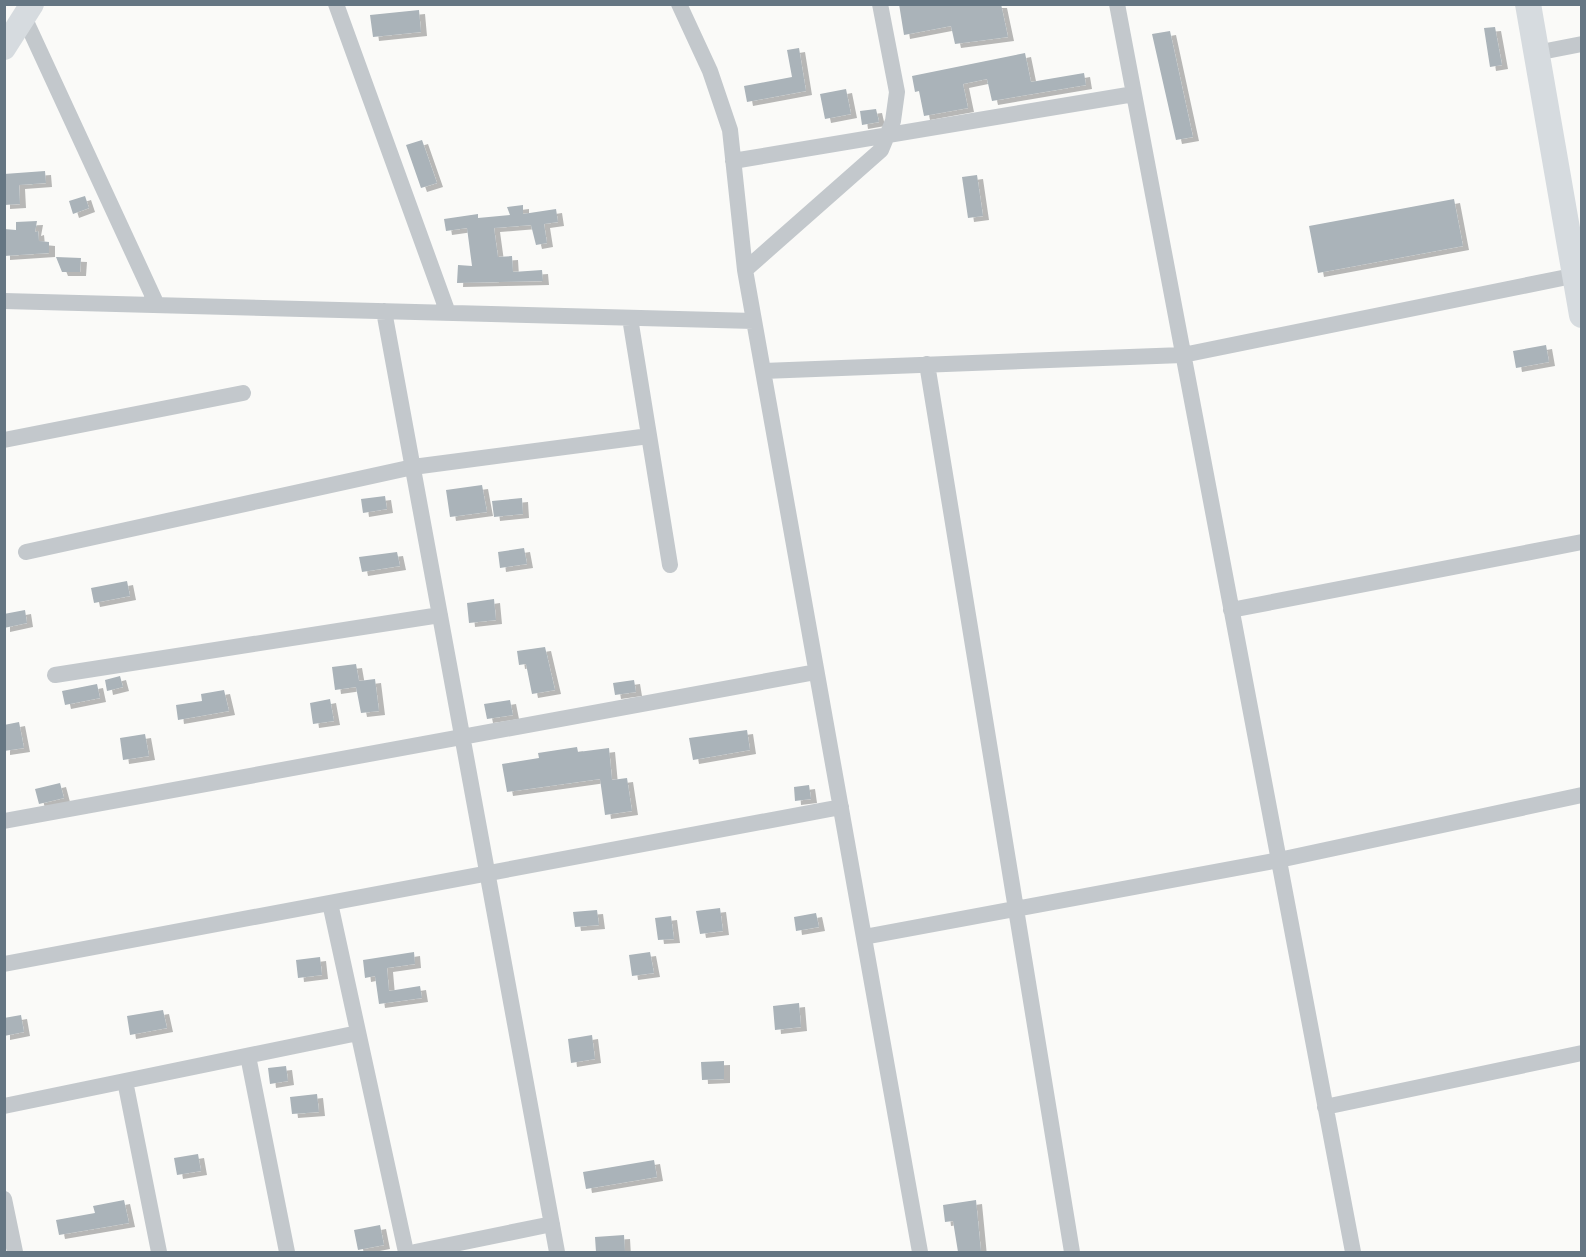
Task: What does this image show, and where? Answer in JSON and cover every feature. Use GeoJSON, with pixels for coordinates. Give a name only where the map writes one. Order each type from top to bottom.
{"type":"FeatureCollection","features":[{"type":"Feature","properties":{"kind":"main road"},"geometry":{"type":"LineString","coordinates":[[1528,4],[1578,275],[1581,315]]}},
{"type":"Feature","properties":{"kind":"street"},"geometry":{"type":"LineString","coordinates":[[336,4],[448,313]]}},
{"type":"Feature","properties":{"kind":"street"},"geometry":{"type":"LineString","coordinates":[[679,4],[722,104],[730,130],[745,270],[920,1252]]}},
{"type":"Feature","properties":{"kind":"street"},"geometry":{"type":"LineString","coordinates":[[745,270],[880,150],[893,121],[897,92],[880,4]]}},
{"type":"Feature","properties":{"kind":"street"},"geometry":{"type":"LineString","coordinates":[[1117,4],[1353,1252]]}},
{"type":"Feature","properties":{"kind":"street"},"geometry":{"type":"LineString","coordinates":[[4,48],[28,11]]}},
{"type":"Feature","properties":{"kind":"street"},"geometry":{"type":"LineString","coordinates":[[28,11],[158,305]]}},
{"type":"Feature","properties":{"kind":"street"},"geometry":{"type":"LineString","coordinates":[[1536,53],[1581,44]]}},
{"type":"Feature","properties":{"kind":"street"},"geometry":{"type":"LineString","coordinates":[[733,161],[1134,94]]}},
{"type":"Feature","properties":{"kind":"street"},"geometry":{"type":"LineString","coordinates":[[763,371],[1183,355],[1578,275]]}},
{"type":"Feature","properties":{"kind":"street"},"geometry":{"type":"LineString","coordinates":[[4,301],[754,321]]}},
{"type":"Feature","properties":{"kind":"street"},"geometry":{"type":"LineString","coordinates":[[384,311],[557,1252]]}},
{"type":"Feature","properties":{"kind":"street"},"geometry":{"type":"LineString","coordinates":[[630,318],[670,565]]}},
{"type":"Feature","properties":{"kind":"street"},"geometry":{"type":"LineString","coordinates":[[927,364],[1072,1252]]}},
{"type":"Feature","properties":{"kind":"street"},"geometry":{"type":"LineString","coordinates":[[4,440],[243,393]]}},
{"type":"Feature","properties":{"kind":"street"},"geometry":{"type":"LineString","coordinates":[[27,552],[413,467],[649,436]]}},
{"type":"Feature","properties":{"kind":"street"},"geometry":{"type":"LineString","coordinates":[[1231,610],[1581,542]]}},
{"type":"Feature","properties":{"kind":"street"},"geometry":{"type":"LineString","coordinates":[[54,675],[440,615]]}},
{"type":"Feature","properties":{"kind":"street"},"geometry":{"type":"LineString","coordinates":[[4,821],[816,672]]}},
{"type":"Feature","properties":{"kind":"street"},"geometry":{"type":"LineString","coordinates":[[864,937],[1279,860],[1581,795]]}},
{"type":"Feature","properties":{"kind":"street"},"geometry":{"type":"LineString","coordinates":[[4,964],[840,807]]}},
{"type":"Feature","properties":{"kind":"street"},"geometry":{"type":"LineString","coordinates":[[330,903],[406,1252]]}},
{"type":"Feature","properties":{"kind":"street"},"geometry":{"type":"LineString","coordinates":[[4,1106],[358,1034]]}},
{"type":"Feature","properties":{"kind":"street"},"geometry":{"type":"LineString","coordinates":[[1326,1107],[1581,1053]]}},
{"type":"Feature","properties":{"kind":"street"},"geometry":{"type":"LineString","coordinates":[[248,1056],[287,1252]]}},
{"type":"Feature","properties":{"kind":"street"},"geometry":{"type":"LineString","coordinates":[[125,1081],[159,1252]]}},
{"type":"Feature","properties":{"kind":"street"},"geometry":{"type":"LineString","coordinates":[[4,1199],[15,1252]]}},
{"type":"Feature","properties":{"kind":"street"},"geometry":{"type":"LineString","coordinates":[[415,1252],[552,1224]]}},
{"type":"Feature","properties":{"kind":"building"},"geometry":{"type":"Polygon","coordinates":[[[899,4],[1001,4],[1008,37],[955,44],[951,26],[904,35],[899,4]]]}},
{"type":"Feature","properties":{"kind":"building"},"geometry":{"type":"Polygon","coordinates":[[[419,10],[421,32],[373,37],[370,15],[419,10]]]}},
{"type":"Feature","properties":{"kind":"building"},"geometry":{"type":"Polygon","coordinates":[[[1495,27],[1502,65],[1490,67],[1484,28],[1495,27]]]}},
{"type":"Feature","properties":{"kind":"building"},"geometry":{"type":"Polygon","coordinates":[[[1170,31],[1193,137],[1176,140],[1152,34],[1170,31]]]}},
{"type":"Feature","properties":{"kind":"building"},"geometry":{"type":"Polygon","coordinates":[[[799,48],[806,91],[747,102],[744,86],[792,77],[787,50],[799,48]]]}},
{"type":"Feature","properties":{"kind":"building"},"geometry":{"type":"Polygon","coordinates":[[[1025,53],[1031,82],[1084,73],[1086,85],[992,101],[987,79],[963,84],[968,108],[924,116],[919,91],[915,92],[912,76],[1025,53]]]}},
{"type":"Feature","properties":{"kind":"building"},"geometry":{"type":"Polygon","coordinates":[[[846,89],[851,114],[825,119],[820,94],[846,89]]]}},
{"type":"Feature","properties":{"kind":"building"},"geometry":{"type":"Polygon","coordinates":[[[876,109],[879,122],[862,125],[860,111],[876,109]]]}},
{"type":"Feature","properties":{"kind":"building"},"geometry":{"type":"Polygon","coordinates":[[[422,140],[437,183],[421,188],[406,145],[422,140]]]}},
{"type":"Feature","properties":{"kind":"building"},"geometry":{"type":"Polygon","coordinates":[[[45,171],[46,183],[19,185],[20,204],[4,205],[4,174],[45,171]]]}},
{"type":"Feature","properties":{"kind":"building"},"geometry":{"type":"Polygon","coordinates":[[[977,175],[983,216],[968,218],[962,177],[977,175]]]}},
{"type":"Feature","properties":{"kind":"building"},"geometry":{"type":"Polygon","coordinates":[[[85,196],[89,208],[73,214],[69,201],[85,196]]]}},
{"type":"Feature","properties":{"kind":"building"},"geometry":{"type":"Polygon","coordinates":[[[1454,199],[1463,246],[1318,273],[1309,226],[1454,199]]]}},
{"type":"Feature","properties":{"kind":"building"},"geometry":{"type":"Polygon","coordinates":[[[523,205],[523,214],[556,209],[558,222],[544,224],[547,243],[536,245],[531,225],[494,228],[498,257],[512,256],[513,272],[542,270],[543,281],[457,283],[458,265],[472,266],[467,228],[446,231],[444,219],[478,214],[478,218],[510,215],[507,207],[523,205]]]}},
{"type":"Feature","properties":{"kind":"building"},"geometry":{"type":"Polygon","coordinates":[[[37,221],[35,232],[38,231],[39,241],[49,242],[49,253],[4,256],[4,229],[16,230],[16,222],[37,221]]]}},
{"type":"Feature","properties":{"kind":"building"},"geometry":{"type":"Polygon","coordinates":[[[56,257],[81,258],[80,272],[62,272],[56,257]]]}},
{"type":"Feature","properties":{"kind":"building"},"geometry":{"type":"Polygon","coordinates":[[[1546,345],[1549,362],[1516,368],[1513,351],[1546,345]]]}},
{"type":"Feature","properties":{"kind":"building"},"geometry":{"type":"Polygon","coordinates":[[[482,485],[487,512],[450,517],[446,490],[482,485]]]}},
{"type":"Feature","properties":{"kind":"building"},"geometry":{"type":"Polygon","coordinates":[[[385,496],[387,509],[363,513],[361,499],[385,496]]]}},
{"type":"Feature","properties":{"kind":"building"},"geometry":{"type":"Polygon","coordinates":[[[522,498],[523,514],[494,517],[492,501],[522,498]]]}},
{"type":"Feature","properties":{"kind":"building"},"geometry":{"type":"Polygon","coordinates":[[[524,548],[527,564],[500,568],[498,552],[524,548]]]}},
{"type":"Feature","properties":{"kind":"building"},"geometry":{"type":"Polygon","coordinates":[[[397,552],[400,566],[362,572],[359,557],[397,552]]]}},
{"type":"Feature","properties":{"kind":"building"},"geometry":{"type":"Polygon","coordinates":[[[127,581],[130,596],[94,603],[91,588],[127,581]]]}},
{"type":"Feature","properties":{"kind":"building"},"geometry":{"type":"Polygon","coordinates":[[[494,599],[496,620],[469,623],[467,603],[494,599]]]}},
{"type":"Feature","properties":{"kind":"building"},"geometry":{"type":"Polygon","coordinates":[[[25,610],[27,623],[4,628],[4,614],[25,610]]]}},
{"type":"Feature","properties":{"kind":"building"},"geometry":{"type":"Polygon","coordinates":[[[545,647],[555,690],[532,694],[526,664],[519,665],[517,651],[545,647]]]}},
{"type":"Feature","properties":{"kind":"building"},"geometry":{"type":"Polygon","coordinates":[[[356,664],[359,681],[375,679],[379,711],[361,713],[356,687],[335,690],[332,667],[356,664]]]}},
{"type":"Feature","properties":{"kind":"building"},"geometry":{"type":"Polygon","coordinates":[[[120,676],[123,687],[107,691],[105,680],[120,676]]]}},
{"type":"Feature","properties":{"kind":"building"},"geometry":{"type":"Polygon","coordinates":[[[634,680],[636,692],[615,695],[613,683],[634,680]]]}},
{"type":"Feature","properties":{"kind":"building"},"geometry":{"type":"Polygon","coordinates":[[[97,684],[100,698],[65,705],[62,691],[97,684]]]}},
{"type":"Feature","properties":{"kind":"building"},"geometry":{"type":"Polygon","coordinates":[[[224,690],[229,711],[178,720],[176,705],[202,701],[201,694],[224,690]]]}},
{"type":"Feature","properties":{"kind":"building"},"geometry":{"type":"Polygon","coordinates":[[[330,699],[334,721],[313,724],[310,703],[330,699]]]}},
{"type":"Feature","properties":{"kind":"building"},"geometry":{"type":"Polygon","coordinates":[[[510,700],[513,715],[487,719],[484,704],[510,700]]]}},
{"type":"Feature","properties":{"kind":"building"},"geometry":{"type":"Polygon","coordinates":[[[19,722],[24,748],[4,751],[4,725],[19,722]]]}},
{"type":"Feature","properties":{"kind":"building"},"geometry":{"type":"Polygon","coordinates":[[[747,730],[750,750],[693,760],[689,738],[747,730]]]}},
{"type":"Feature","properties":{"kind":"building"},"geometry":{"type":"Polygon","coordinates":[[[145,734],[149,756],[123,760],[120,738],[145,734]]]}},
{"type":"Feature","properties":{"kind":"building"},"geometry":{"type":"Polygon","coordinates":[[[577,747],[578,752],[609,748],[612,780],[627,778],[632,811],[605,815],[600,779],[507,792],[502,764],[539,758],[538,753],[577,747]]]}},
{"type":"Feature","properties":{"kind":"building"},"geometry":{"type":"Polygon","coordinates":[[[60,783],[64,798],[39,804],[35,789],[60,783]]]}},
{"type":"Feature","properties":{"kind":"building"},"geometry":{"type":"Polygon","coordinates":[[[809,785],[811,799],[795,801],[794,787],[809,785]]]}},
{"type":"Feature","properties":{"kind":"building"},"geometry":{"type":"Polygon","coordinates":[[[720,908],[723,931],[700,934],[696,911],[720,908]]]}},
{"type":"Feature","properties":{"kind":"building"},"geometry":{"type":"Polygon","coordinates":[[[597,910],[599,925],[575,927],[573,912],[597,910]]]}},
{"type":"Feature","properties":{"kind":"building"},"geometry":{"type":"Polygon","coordinates":[[[816,913],[819,927],[796,931],[794,917],[816,913]]]}},
{"type":"Feature","properties":{"kind":"building"},"geometry":{"type":"Polygon","coordinates":[[[671,916],[674,939],[658,940],[655,918],[671,916]]]}},
{"type":"Feature","properties":{"kind":"building"},"geometry":{"type":"Polygon","coordinates":[[[414,952],[415,964],[387,968],[389,991],[420,986],[422,998],[379,1004],[375,976],[365,978],[363,960],[414,952]]]}},
{"type":"Feature","properties":{"kind":"building"},"geometry":{"type":"Polygon","coordinates":[[[650,952],[654,973],[632,976],[629,955],[650,952]]]}},
{"type":"Feature","properties":{"kind":"building"},"geometry":{"type":"Polygon","coordinates":[[[320,957],[322,975],[298,978],[296,960],[320,957]]]}},
{"type":"Feature","properties":{"kind":"building"},"geometry":{"type":"Polygon","coordinates":[[[799,1003],[801,1027],[775,1030],[773,1006],[799,1003]]]}},
{"type":"Feature","properties":{"kind":"building"},"geometry":{"type":"Polygon","coordinates":[[[163,1010],[167,1028],[130,1035],[127,1016],[163,1010]]]}},
{"type":"Feature","properties":{"kind":"building"},"geometry":{"type":"Polygon","coordinates":[[[21,1015],[24,1032],[4,1036],[4,1018],[21,1015]]]}},
{"type":"Feature","properties":{"kind":"building"},"geometry":{"type":"Polygon","coordinates":[[[592,1035],[595,1059],[571,1063],[568,1039],[592,1035]]]}},
{"type":"Feature","properties":{"kind":"building"},"geometry":{"type":"Polygon","coordinates":[[[724,1061],[724,1079],[702,1080],[701,1062],[724,1061]]]}},
{"type":"Feature","properties":{"kind":"building"},"geometry":{"type":"Polygon","coordinates":[[[286,1066],[288,1081],[270,1084],[268,1068],[286,1066]]]}},
{"type":"Feature","properties":{"kind":"building"},"geometry":{"type":"Polygon","coordinates":[[[317,1094],[319,1112],[292,1114],[290,1097],[317,1094]]]}},
{"type":"Feature","properties":{"kind":"building"},"geometry":{"type":"Polygon","coordinates":[[[198,1154],[201,1171],[177,1175],[174,1158],[198,1154]]]}},
{"type":"Feature","properties":{"kind":"building"},"geometry":{"type":"Polygon","coordinates":[[[654,1160],[657,1177],[586,1189],[583,1172],[654,1160]]]}},
{"type":"Feature","properties":{"kind":"building"},"geometry":{"type":"Polygon","coordinates":[[[124,1200],[129,1223],[59,1235],[56,1220],[95,1213],[93,1206],[124,1200]]]}},
{"type":"Feature","properties":{"kind":"building"},"geometry":{"type":"Polygon","coordinates":[[[976,1200],[981,1252],[958,1252],[953,1221],[945,1222],[943,1205],[976,1200]]]}},
{"type":"Feature","properties":{"kind":"building"},"geometry":{"type":"Polygon","coordinates":[[[380,1225],[384,1245],[358,1250],[354,1230],[380,1225]]]}},
{"type":"Feature","properties":{"kind":"building"},"geometry":{"type":"Polygon","coordinates":[[[624,1235],[625,1252],[596,1252],[595,1237],[624,1235]]]}}]}
